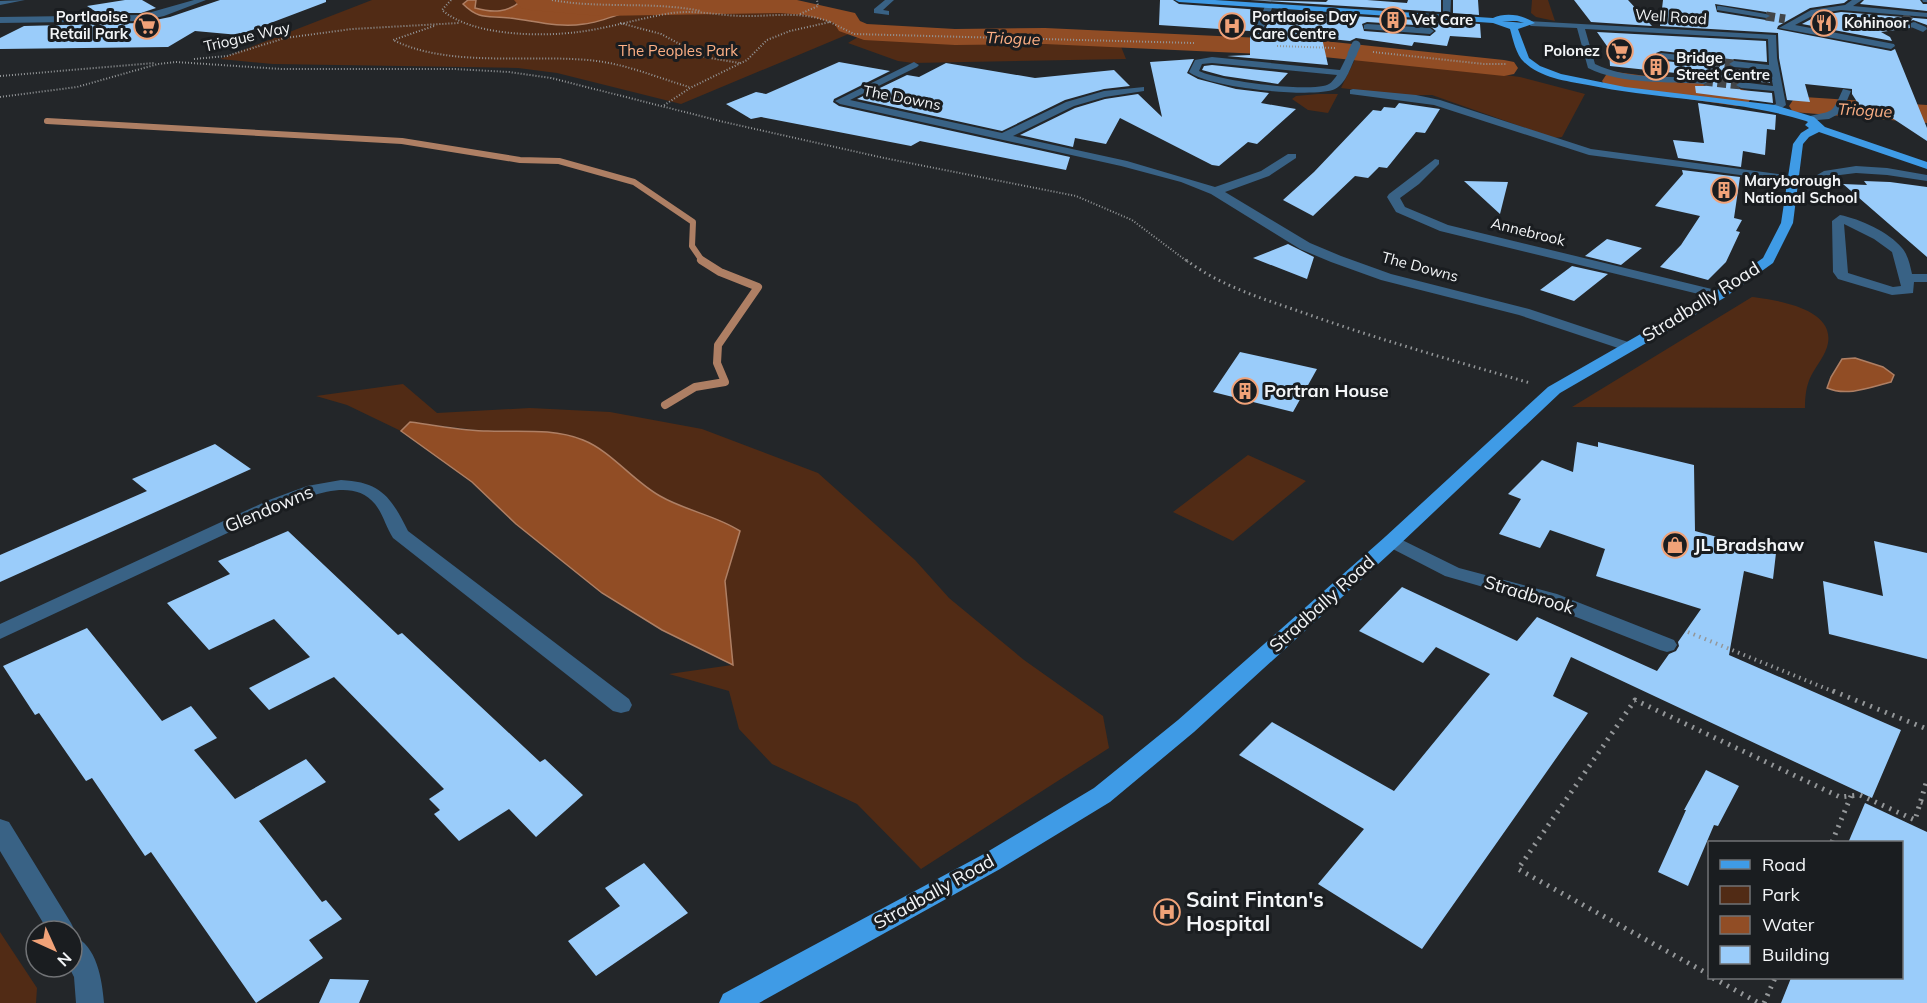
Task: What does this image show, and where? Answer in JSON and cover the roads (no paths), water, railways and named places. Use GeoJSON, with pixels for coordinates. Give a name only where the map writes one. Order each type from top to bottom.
{"type":"FeatureCollection","features":[{"type":"Feature","properties":{"kind":"main road"},"geometry":{"type":"LineString","coordinates":[[1179,0],[1495,21],[1512,18],[1531,23]]}},
{"type":"Feature","properties":{"kind":"main road"},"geometry":{"type":"LineString","coordinates":[[1512,18],[1521,52],[1531,64],[1546,72],[1573,80],[1700,100],[1779,105],[1815,123],[1927,166]]}},
{"type":"Feature","properties":{"kind":"main road"},"geometry":{"type":"LineString","coordinates":[[1700,100],[1719,106],[1815,123]]}},
{"type":"Feature","properties":{"kind":"main road","name":"Stradbally Road"},"geometry":{"type":"LineString","coordinates":[[733,1003],[992,861],[1102,795],[1186,726],[1392,541],[1554,390],[1719,295],[1768,260],[1787,223],[1798,144],[1815,123]]}},
{"type":"Feature","properties":{"kind":"street"},"geometry":{"type":"LineString","coordinates":[[0,3],[21,0]]}},
{"type":"Feature","properties":{"kind":"street"},"geometry":{"type":"LineString","coordinates":[[0,20],[141,18],[161,14],[202,0]]}},
{"type":"Feature","properties":{"kind":"street"},"geometry":{"type":"LineString","coordinates":[[886,13],[877,10],[890,0]]}},
{"type":"Feature","properties":{"kind":"street"},"geometry":{"type":"LineString","coordinates":[[1447,0],[1447,18]]}},
{"type":"Feature","properties":{"kind":"street"},"geometry":{"type":"LineString","coordinates":[[1842,8],[1858,0]]}},
{"type":"Feature","properties":{"kind":"street"},"geometry":{"type":"LineString","coordinates":[[1257,34],[1269,6]]}},
{"type":"Feature","properties":{"kind":"street"},"geometry":{"type":"LineString","coordinates":[[1720,8],[1766,16]]}},
{"type":"Feature","properties":{"kind":"street"},"geometry":{"type":"LineString","coordinates":[[1779,105],[1773,38],[1788,22],[1814,12],[1842,8],[1927,15]]}},
{"type":"Feature","properties":{"kind":"street"},"geometry":{"type":"LineString","coordinates":[[1343,73],[1212,60],[1198,62],[1194,72],[1214,79],[1307,92],[1325,90],[1334,86],[1343,73],[1367,27],[1369,12]]}},
{"type":"Feature","properties":{"kind":"street"},"geometry":{"type":"LineString","coordinates":[[1788,22],[1891,46]]}},
{"type":"Feature","properties":{"kind":"street","name":"Well Road"},"geometry":{"type":"LineString","coordinates":[[1531,23],[1773,38]]}},
{"type":"Feature","properties":{"kind":"street"},"geometry":{"type":"LineString","coordinates":[[1580,25],[1591,66],[1596,70],[1704,81]]}},
{"type":"Feature","properties":{"kind":"street"},"geometry":{"type":"LineString","coordinates":[[1367,27],[1430,31]]}},
{"type":"Feature","properties":{"kind":"street"},"geometry":{"type":"LineString","coordinates":[[1661,56],[1698,60]]}},
{"type":"Feature","properties":{"kind":"street","name":"The Downs"},"geometry":{"type":"LineString","coordinates":[[914,64],[840,101],[1152,170],[1215,191],[1305,246],[1336,260],[1386,277],[1524,312],[1629,347]]}},
{"type":"Feature","properties":{"kind":"street"},"geometry":{"type":"LineString","coordinates":[[1734,64],[1774,68]]}},
{"type":"Feature","properties":{"kind":"street"},"geometry":{"type":"LineString","coordinates":[[1741,85],[1778,89]]}},
{"type":"Feature","properties":{"kind":"street"},"geometry":{"type":"LineString","coordinates":[[1005,136],[1031,120],[1066,104],[1109,93],[1141,89]]}},
{"type":"Feature","properties":{"kind":"street"},"geometry":{"type":"LineString","coordinates":[[1815,123],[1840,110],[1846,91]]}},
{"type":"Feature","properties":{"kind":"street"},"geometry":{"type":"LineString","coordinates":[[1353,92],[1436,102],[1589,152],[1794,179]]}},
{"type":"Feature","properties":{"kind":"street"},"geometry":{"type":"LineString","coordinates":[[1215,191],[1258,177],[1279,167],[1292,156]]}},
{"type":"Feature","properties":{"kind":"street","name":"Annebrook"},"geometry":{"type":"LineString","coordinates":[[1435,162],[1415,182],[1393,197],[1400,209],[1412,216],[1444,228],[1719,295]]}},
{"type":"Feature","properties":{"kind":"street"},"geometry":{"type":"LineString","coordinates":[[1818,178],[1824,174],[1851,170],[1879,170],[1927,178]]}},
{"type":"Feature","properties":{"kind":"street"},"geometry":{"type":"LineString","coordinates":[[1845,219],[1855,222],[1897,250],[1907,278],[1908,290],[1901,291],[1843,276],[1840,272],[1838,221],[1845,219]]}},
{"type":"Feature","properties":{"kind":"street"},"geometry":{"type":"LineString","coordinates":[[1907,278],[1927,278]]}},
{"type":"Feature","properties":{"kind":"street","name":"Glendowns"},"geometry":{"type":"LineString","coordinates":[[0,632],[275,504],[320,487],[364,488],[380,498],[400,534],[621,705]]}},
{"type":"Feature","properties":{"kind":"street","name":"Stradbrook"},"geometry":{"type":"LineString","coordinates":[[1392,541],[1452,572],[1550,599],[1668,645]]}},
{"type":"Feature","properties":{"kind":"street"},"geometry":{"type":"LineString","coordinates":[[0,829],[55,919]]}},
{"type":"Feature","properties":{"kind":"street"},"geometry":{"type":"LineString","coordinates":[[84,968],[88,975],[90,1003]]}},
{"type":"Feature","properties":{"kind":"water"},"geometry":{"type":"Polygon","coordinates":[[[468,0],[476,0],[475,8],[488,11],[506,10],[522,0],[530,3],[600,9],[642,7],[598,21],[565,25],[480,15],[463,4],[468,0]]]}},
{"type":"Feature","properties":{"kind":"water"},"geometry":{"type":"Polygon","coordinates":[[[1855,358],[1883,367],[1894,375],[1891,382],[1843,392],[1827,388],[1842,359],[1855,358]]]}},
{"type":"Feature","properties":{"kind":"water"},"geometry":{"type":"Polygon","coordinates":[[[410,422],[469,430],[536,431],[572,436],[603,451],[660,496],[740,531],[725,581],[733,665],[662,630],[602,593],[516,524],[472,482],[401,431],[410,422]]]}},
{"type":"Feature","properties":{"kind":"waterway","name":"Triogue"},"geometry":{"type":"LineString","coordinates":[[526,0],[530,3],[600,9],[780,6],[805,8],[846,18],[848,26],[864,32],[955,37],[1045,36],[1324,49],[1504,68]]}},
{"type":"Feature","properties":{"kind":"waterway","name":"Triogue"},"geometry":{"type":"LineString","coordinates":[[1616,81],[1737,97]]}},
{"type":"Feature","properties":{"kind":"waterway","name":"Triogue"},"geometry":{"type":"LineString","coordinates":[[1804,106],[1927,114]]}},
{"type":"Feature","properties":{"kind":"waterway"},"geometry":{"type":"LineString","coordinates":[[47,121],[402,141],[520,160],[559,161],[634,182],[693,222],[692,246],[702,261]]}},
{"type":"Feature","properties":{"kind":"waterway"},"geometry":{"type":"LineString","coordinates":[[665,405],[695,387],[725,382],[717,363],[718,345],[758,287],[720,272],[702,261]]}},
{"type":"Feature","properties":{"kind":"tunnel"},"geometry":{"type":"LineString","coordinates":[[1766,16],[1785,19]]}},
{"type":"Feature","properties":{"kind":"tunnel"},"geometry":{"type":"LineString","coordinates":[[1903,16],[1914,25]]}},
{"type":"Feature","properties":{"kind":"tunnel"},"geometry":{"type":"LineString","coordinates":[[1698,60],[1734,64]]}},
{"type":"Feature","properties":{"kind":"tunnel"},"geometry":{"type":"LineString","coordinates":[[1704,81],[1741,85]]}},
{"type":"Feature","properties":{"kind":"place","name":"Vet Care"},"geometry":{"type":"Point","coordinates":[1393,20]}},
{"type":"Feature","properties":{"kind":"place","name":"Kohinoor"},"geometry":{"type":"Point","coordinates":[1824,23]}},
{"type":"Feature","properties":{"kind":"place","name":"Portlaoise Retail Park"},"geometry":{"type":"Point","coordinates":[147,26]}},
{"type":"Feature","properties":{"kind":"place","name":"Portlaoise Day Care Centre"},"geometry":{"type":"Point","coordinates":[1232,26]}},
{"type":"Feature","properties":{"kind":"place","name":"Polonez"},"geometry":{"type":"Point","coordinates":[1620,51]}},
{"type":"Feature","properties":{"kind":"place","name":"Bridge Street Centre"},"geometry":{"type":"Point","coordinates":[1656,67]}},
{"type":"Feature","properties":{"kind":"place","name":"Maryborough National School"},"geometry":{"type":"Point","coordinates":[1724,190]}},
{"type":"Feature","properties":{"kind":"place","name":"Portran House"},"geometry":{"type":"Point","coordinates":[1245,391]}},
{"type":"Feature","properties":{"kind":"place","name":"JL Bradshaw"},"geometry":{"type":"Point","coordinates":[1675,545]}},
{"type":"Feature","properties":{"kind":"place","name":"Saint Fintan's Hospital"},"geometry":{"type":"Point","coordinates":[1167,912]}},
{"type":"Feature","properties":{"kind":"park label","name":"The Peoples Park"},"geometry":{"type":"Point","coordinates":[678,51]}}]}
